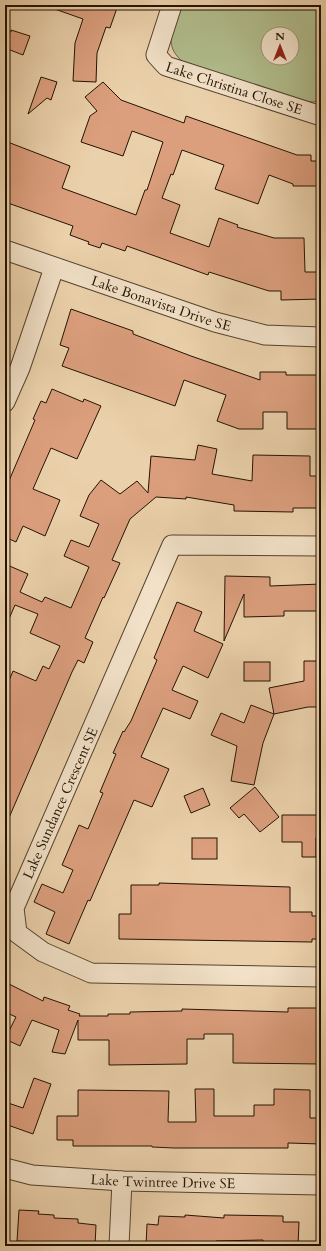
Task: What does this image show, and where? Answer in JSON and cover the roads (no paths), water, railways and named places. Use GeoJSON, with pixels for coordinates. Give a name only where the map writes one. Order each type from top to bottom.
{"type":"FeatureCollection","features":[{"type":"Feature","properties":{"kind":"street","name":"Lake Christina Close SE"},"geometry":{"type":"LineString","coordinates":[[172,5],[156,55],[166,66],[321,116]]}},
{"type":"Feature","properties":{"kind":"street","name":"Lake Bonavista Drive SE"},"geometry":{"type":"LineString","coordinates":[[5,250],[215,322],[265,335],[321,337]]}},
{"type":"Feature","properties":{"kind":"street"},"geometry":{"type":"LineString","coordinates":[[5,402],[20,368],[54,268]]}},
{"type":"Feature","properties":{"kind":"street","name":"Lake Sundance Crescent SE"},"geometry":{"type":"LineString","coordinates":[[321,546],[172,545],[14,908],[17,933],[43,952],[91,973],[321,977]]}},
{"type":"Feature","properties":{"kind":"street","name":"Lake Twintree Drive SE"},"geometry":{"type":"LineString","coordinates":[[5,1168],[32,1175],[122,1181],[321,1185]]}},
{"type":"Feature","properties":{"kind":"street"},"geometry":{"type":"LineString","coordinates":[[119,1246],[122,1181]]}}]}
